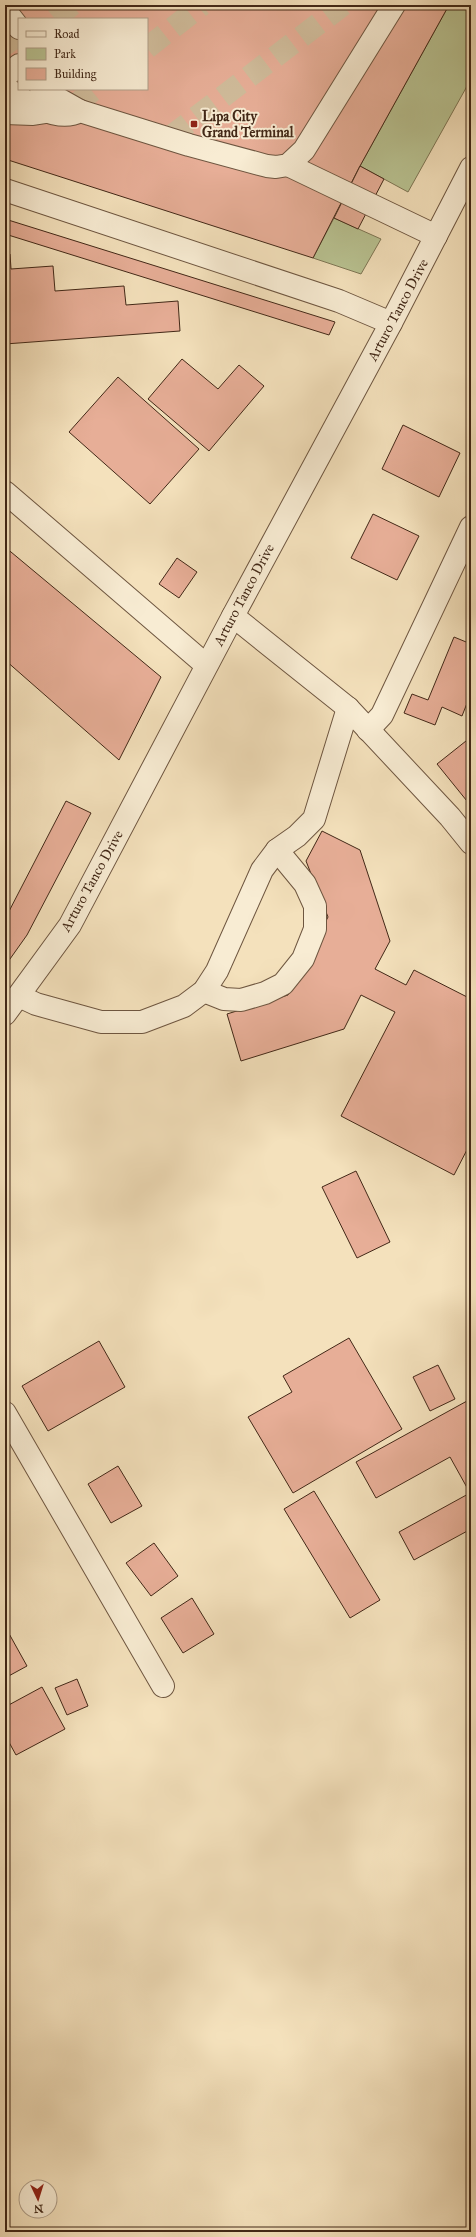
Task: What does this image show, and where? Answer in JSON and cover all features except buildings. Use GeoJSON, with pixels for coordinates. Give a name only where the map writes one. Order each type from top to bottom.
{"type":"FeatureCollection","features":[{"type":"Feature","properties":{"kind":"street"},"geometry":{"type":"LineString","coordinates":[[44,90],[80,111],[182,143],[267,166],[276,167],[288,165],[304,150],[394,5]]}},
{"type":"Feature","properties":{"kind":"street"},"geometry":{"type":"LineString","coordinates":[[5,10],[18,27]]}},
{"type":"Feature","properties":{"kind":"street"},"geometry":{"type":"LineString","coordinates":[[5,77],[18,66]]}},
{"type":"Feature","properties":{"kind":"street"},"geometry":{"type":"LineString","coordinates":[[5,88],[46,112]]}},
{"type":"Feature","properties":{"kind":"street"},"geometry":{"type":"LineString","coordinates":[[5,113],[33,114],[46,112],[67,115],[80,111]]}},
{"type":"Feature","properties":{"kind":"street"},"geometry":{"type":"LineString","coordinates":[[288,165],[436,236]]}},
{"type":"Feature","properties":{"kind":"street","name":"Arturo Tanco Drive"},"geometry":{"type":"LineString","coordinates":[[5,1014],[70,925],[206,665],[391,323],[471,168]]}},
{"type":"Feature","properties":{"kind":"street"},"geometry":{"type":"LineString","coordinates":[[5,190],[339,301],[391,323]]}},
{"type":"Feature","properties":{"kind":"street"},"geometry":{"type":"LineString","coordinates":[[5,492],[206,665]]}},
{"type":"Feature","properties":{"kind":"street"},"geometry":{"type":"LineString","coordinates":[[368,730],[382,715],[471,527]]}},
{"type":"Feature","properties":{"kind":"street"},"geometry":{"type":"LineString","coordinates":[[233,616],[348,708],[450,817],[471,844]]}},
{"type":"Feature","properties":{"kind":"street"},"geometry":{"type":"LineString","coordinates":[[18,996],[36,1004],[101,1022],[142,1022],[184,1006],[204,991],[217,971],[262,870],[277,850],[297,836],[314,819],[348,708]]}},
{"type":"Feature","properties":{"kind":"street"},"geometry":{"type":"LineString","coordinates":[[204,991],[224,999],[241,1000],[265,993],[283,984],[303,959],[315,929],[315,906],[305,884],[277,850]]}},
{"type":"Feature","properties":{"kind":"street"},"geometry":{"type":"LineString","coordinates":[[5,1413],[163,1686]]}},
{"type":"Feature","properties":{"kind":"green space"},"geometry":{"type":"Polygon","coordinates":[[[449,5],[471,5],[471,79],[408,192],[360,166],[449,5]]]}},
{"type":"Feature","properties":{"kind":"green space"},"geometry":{"type":"Polygon","coordinates":[[[334,218],[381,239],[361,274],[313,258],[334,218]]]}},
{"type":"Feature","properties":{"kind":"tunnel"},"geometry":{"type":"LineString","coordinates":[[56,18],[72,5]]}},
{"type":"Feature","properties":{"kind":"tunnel"},"geometry":{"type":"LineString","coordinates":[[148,47],[202,5]]}},
{"type":"Feature","properties":{"kind":"tunnel"},"geometry":{"type":"LineString","coordinates":[[170,137],[343,5]]}},
{"type":"Feature","properties":{"kind":"tunnel"},"geometry":{"type":"LineString","coordinates":[[5,31],[18,49]]}},
{"type":"Feature","properties":{"kind":"tunnel"},"geometry":{"type":"LineString","coordinates":[[75,105],[94,90]]}},
{"type":"Feature","properties":{"kind":"place","name":"Lipa City Grand Terminal"},"geometry":{"type":"Point","coordinates":[194,124]}}]}
